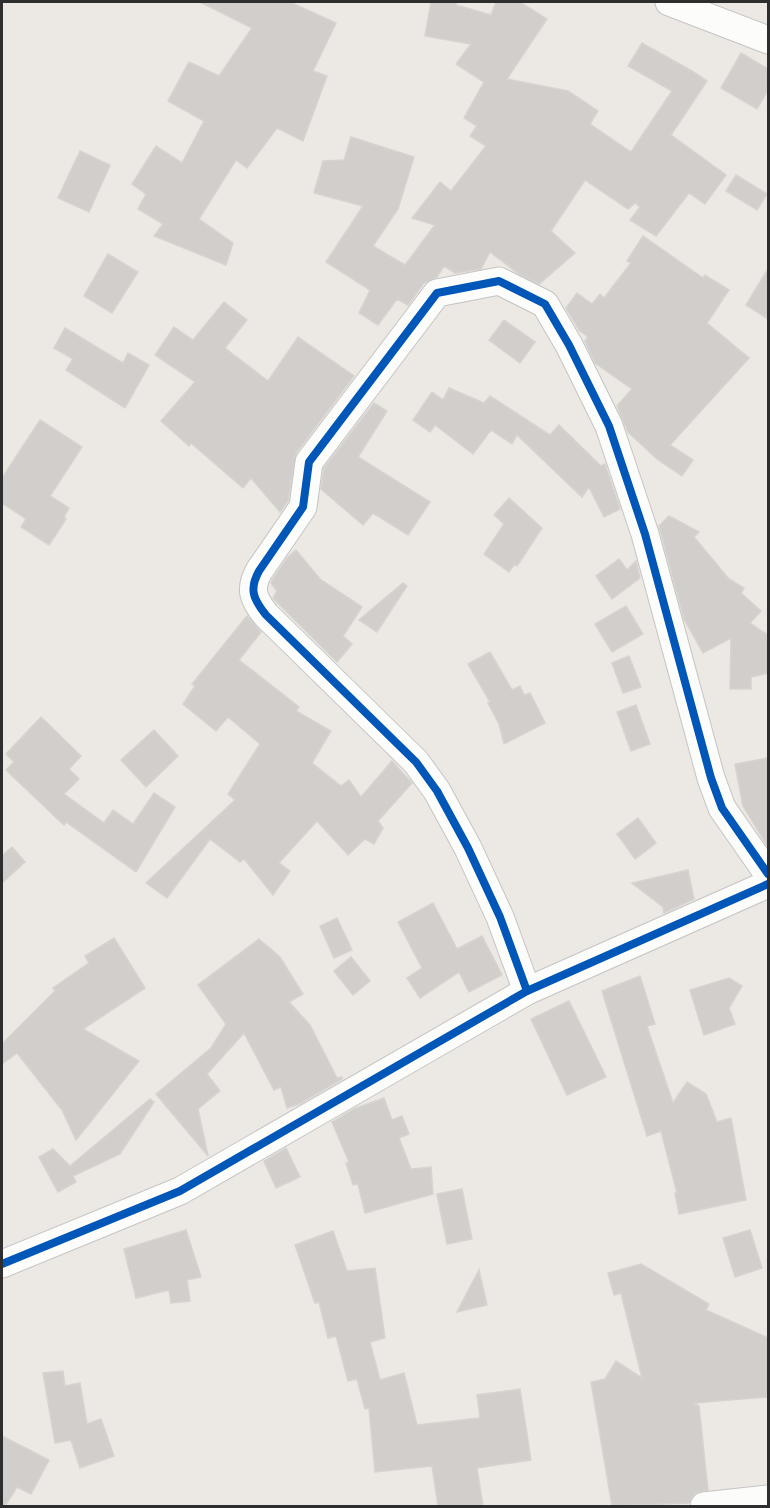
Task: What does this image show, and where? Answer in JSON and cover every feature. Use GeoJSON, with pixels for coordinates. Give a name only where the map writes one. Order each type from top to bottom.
{"type":"FeatureCollection","features":[{"type":"Feature","properties":{"kind":"street"},"geometry":{"type":"LineString","coordinates":[[669,2],[768,40]]}},
{"type":"Feature","properties":{"kind":"street"},"geometry":{"type":"LineString","coordinates":[[527,991],[500,917],[468,848],[437,791],[416,762],[266,615],[252,593],[253,582],[259,571],[303,507],[309,462],[437,293],[499,281],[545,304],[569,345],[609,426],[642,524],[711,778],[722,808],[768,874]]}},
{"type":"Feature","properties":{"kind":"street"},"geometry":{"type":"LineString","coordinates":[[2,1264],[180,1191],[527,991],[768,884]]}},
{"type":"Feature","properties":{"kind":"street"},"geometry":{"type":"LineString","coordinates":[[704,1506],[768,1499]]}},
{"type":"Feature","properties":{"kind":"building"},"geometry":{"type":"Polygon","coordinates":[[[200,2],[290,2],[336,23],[313,71],[327,76],[303,141],[277,128],[247,168],[236,160],[199,219],[233,243],[226,265],[154,236],[163,224],[138,209],[146,194],[132,184],[156,146],[182,163],[204,121],[168,101],[189,62],[219,76],[252,28],[200,2]]]}},
{"type":"Feature","properties":{"kind":"building"},"geometry":{"type":"Polygon","coordinates":[[[431,2],[456,2],[456,5],[491,15],[496,2],[520,2],[547,19],[507,79],[568,91],[598,111],[590,124],[631,152],[672,91],[628,66],[642,43],[692,71],[707,81],[671,135],[726,175],[705,204],[689,193],[656,236],[630,220],[640,207],[635,203],[628,209],[585,180],[551,231],[575,253],[539,284],[519,274],[490,252],[481,269],[455,273],[444,266],[437,277],[424,283],[408,305],[397,299],[378,325],[359,313],[370,290],[326,262],[363,206],[314,193],[323,161],[344,160],[351,137],[414,157],[398,209],[373,246],[405,265],[435,225],[412,218],[440,182],[451,191],[486,146],[470,136],[477,126],[464,118],[484,82],[456,64],[471,44],[425,36],[431,2]]]}},
{"type":"Feature","properties":{"kind":"building"},"geometry":{"type":"Polygon","coordinates":[[[741,53],[768,69],[768,90],[757,109],[721,88],[741,53]]]}},
{"type":"Feature","properties":{"kind":"building"},"geometry":{"type":"Polygon","coordinates":[[[80,151],[110,165],[89,212],[58,198],[80,151]]]}},
{"type":"Feature","properties":{"kind":"building"},"geometry":{"type":"Polygon","coordinates":[[[736,175],[767,194],[757,210],[726,191],[736,175]]]}},
{"type":"Feature","properties":{"kind":"building"},"geometry":{"type":"Polygon","coordinates":[[[643,236],[703,278],[705,275],[729,290],[707,323],[749,358],[670,445],[693,460],[682,476],[657,459],[628,432],[617,406],[632,389],[595,363],[585,341],[588,337],[579,330],[566,308],[577,293],[592,304],[600,294],[604,298],[631,263],[627,261],[643,236]]]}},
{"type":"Feature","properties":{"kind":"building"},"geometry":{"type":"Polygon","coordinates":[[[108,254],[138,272],[112,313],[84,296],[108,254]]]}},
{"type":"Feature","properties":{"kind":"building"},"geometry":{"type":"Polygon","coordinates":[[[768,269],[768,319],[746,305],[768,269]]]}},
{"type":"Feature","properties":{"kind":"building"},"geometry":{"type":"Polygon","coordinates":[[[224,302],[247,320],[225,348],[268,381],[298,337],[354,376],[296,453],[288,501],[280,512],[251,478],[243,488],[191,443],[189,446],[161,421],[195,382],[155,355],[174,327],[193,340],[224,302]]]}},
{"type":"Feature","properties":{"kind":"building"},"geometry":{"type":"Polygon","coordinates":[[[504,320],[535,342],[520,363],[489,340],[504,320]]]}},
{"type":"Feature","properties":{"kind":"building"},"geometry":{"type":"Polygon","coordinates":[[[65,328],[123,363],[128,353],[149,365],[125,408],[66,370],[73,359],[54,348],[65,328]]]}},
{"type":"Feature","properties":{"kind":"building"},"geometry":{"type":"Polygon","coordinates":[[[449,388],[484,403],[490,396],[550,435],[559,425],[601,466],[605,464],[620,509],[604,517],[589,487],[582,497],[517,435],[512,444],[491,430],[473,454],[435,425],[430,432],[413,420],[432,392],[443,400],[449,388]]]}},
{"type":"Feature","properties":{"kind":"building"},"geometry":{"type":"Polygon","coordinates":[[[374,403],[387,411],[358,457],[430,502],[408,535],[373,513],[363,525],[321,489],[324,468],[374,403]]]}},
{"type":"Feature","properties":{"kind":"building"},"geometry":{"type":"Polygon","coordinates":[[[40,420],[82,447],[50,496],[69,508],[64,517],[66,519],[49,545],[21,527],[26,519],[2,503],[2,478],[40,420]]]}},
{"type":"Feature","properties":{"kind":"building"},"geometry":{"type":"Polygon","coordinates":[[[509,498],[542,528],[517,566],[515,564],[509,572],[484,554],[504,524],[494,515],[509,498]]]}},
{"type":"Feature","properties":{"kind":"building"},"geometry":{"type":"Polygon","coordinates":[[[669,516],[699,532],[694,537],[729,579],[744,588],[741,593],[761,611],[750,623],[768,635],[768,673],[751,677],[751,689],[730,689],[731,638],[703,653],[684,619],[659,526],[669,516]]]}},
{"type":"Feature","properties":{"kind":"building"},"geometry":{"type":"Polygon","coordinates":[[[296,550],[320,579],[362,607],[343,636],[352,644],[337,662],[273,598],[277,591],[271,583],[287,558],[296,550]]]}},
{"type":"Feature","properties":{"kind":"building"},"geometry":{"type":"Polygon","coordinates":[[[619,559],[627,570],[636,561],[640,578],[612,599],[596,576],[619,559]]]}},
{"type":"Feature","properties":{"kind":"building"},"geometry":{"type":"Polygon","coordinates":[[[403,583],[407,586],[377,632],[359,620],[403,583]]]}},
{"type":"Feature","properties":{"kind":"building"},"geometry":{"type":"Polygon","coordinates":[[[626,606],[643,634],[612,652],[595,624],[626,606]]]}},
{"type":"Feature","properties":{"kind":"building"},"geometry":{"type":"Polygon","coordinates":[[[247,616],[261,632],[239,660],[299,707],[296,711],[331,731],[312,763],[341,786],[349,780],[361,797],[392,761],[412,783],[378,821],[383,828],[374,844],[365,839],[348,855],[317,821],[279,863],[290,871],[273,895],[244,859],[240,862],[210,839],[167,898],[146,883],[235,800],[228,794],[260,744],[228,717],[216,731],[183,704],[195,686],[192,684],[247,616]]]}},
{"type":"Feature","properties":{"kind":"building"},"geometry":{"type":"Polygon","coordinates":[[[490,652],[512,690],[520,686],[524,695],[530,693],[545,723],[504,744],[499,724],[488,703],[490,702],[468,664],[490,652]]]}},
{"type":"Feature","properties":{"kind":"building"},"geometry":{"type":"Polygon","coordinates":[[[629,656],[641,687],[623,693],[612,663],[629,656]]]}},
{"type":"Feature","properties":{"kind":"building"},"geometry":{"type":"Polygon","coordinates":[[[636,705],[650,744],[631,751],[617,712],[636,705]]]}},
{"type":"Feature","properties":{"kind":"building"},"geometry":{"type":"Polygon","coordinates":[[[41,717],[81,756],[69,769],[79,779],[64,794],[104,823],[113,810],[133,824],[154,793],[175,807],[136,872],[66,822],[64,825],[6,770],[14,762],[6,754],[41,717]]]}},
{"type":"Feature","properties":{"kind":"building"},"geometry":{"type":"Polygon","coordinates":[[[154,730],[178,756],[146,787],[121,760],[154,730]]]}},
{"type":"Feature","properties":{"kind":"building"},"geometry":{"type":"Polygon","coordinates":[[[768,758],[768,847],[743,806],[735,764],[768,758]]]}},
{"type":"Feature","properties":{"kind":"building"},"geometry":{"type":"Polygon","coordinates":[[[638,818],[656,843],[635,859],[617,834],[638,818]]]}},
{"type":"Feature","properties":{"kind":"building"},"geometry":{"type":"Polygon","coordinates":[[[12,847],[25,862],[2,883],[2,856],[12,847]]]}},
{"type":"Feature","properties":{"kind":"building"},"geometry":{"type":"Polygon","coordinates":[[[688,870],[694,899],[664,913],[663,907],[632,883],[688,870]]]}},
{"type":"Feature","properties":{"kind":"building"},"geometry":{"type":"Polygon","coordinates":[[[433,903],[457,949],[482,936],[502,975],[469,992],[459,972],[420,998],[407,978],[422,968],[398,922],[433,903]]]}},
{"type":"Feature","properties":{"kind":"building"},"geometry":{"type":"Polygon","coordinates":[[[337,918],[352,950],[334,958],[320,926],[337,918]]]}},
{"type":"Feature","properties":{"kind":"building"},"geometry":{"type":"Polygon","coordinates":[[[114,938],[145,988],[83,1029],[139,1061],[76,1140],[62,1110],[17,1053],[2,1064],[2,1044],[55,991],[53,988],[89,963],[85,956],[114,938]]]}},
{"type":"Feature","properties":{"kind":"building"},"geometry":{"type":"Polygon","coordinates":[[[259,939],[280,957],[303,994],[289,1002],[310,1025],[337,1078],[342,1077],[342,1079],[299,1104],[287,1108],[281,1087],[274,1090],[244,1033],[207,1074],[220,1091],[198,1109],[208,1156],[156,1094],[211,1048],[226,1024],[198,985],[259,939]]]}},
{"type":"Feature","properties":{"kind":"building"},"geometry":{"type":"Polygon","coordinates":[[[351,957],[370,981],[353,995],[334,971],[351,957]]]}},
{"type":"Feature","properties":{"kind":"building"},"geometry":{"type":"Polygon","coordinates":[[[640,976],[655,1024],[647,1026],[673,1103],[687,1082],[706,1094],[717,1122],[731,1118],[746,1200],[679,1214],[675,1193],[677,1193],[661,1131],[647,1136],[602,991],[640,976]]]}},
{"type":"Feature","properties":{"kind":"building"},"geometry":{"type":"Polygon","coordinates":[[[729,978],[742,986],[729,1008],[735,1024],[704,1035],[690,990],[729,978]]]}},
{"type":"Feature","properties":{"kind":"building"},"geometry":{"type":"Polygon","coordinates":[[[569,1001],[606,1077],[567,1095],[531,1019],[569,1001]]]}},
{"type":"Feature","properties":{"kind":"building"},"geometry":{"type":"Polygon","coordinates":[[[384,1098],[392,1120],[402,1116],[409,1134],[399,1138],[411,1169],[431,1167],[433,1194],[365,1213],[358,1184],[353,1185],[346,1163],[349,1162],[332,1122],[354,1109],[384,1098]]]}},
{"type":"Feature","properties":{"kind":"building"},"geometry":{"type":"Polygon","coordinates":[[[150,1099],[154,1102],[120,1154],[73,1176],[76,1182],[58,1192],[39,1157],[53,1149],[70,1166],[150,1099]]]}},
{"type":"Feature","properties":{"kind":"building"},"geometry":{"type":"Polygon","coordinates":[[[286,1148],[300,1177],[276,1188],[264,1161],[286,1148]]]}},
{"type":"Feature","properties":{"kind":"building"},"geometry":{"type":"Polygon","coordinates":[[[462,1189],[472,1239],[447,1244],[437,1194],[462,1189]]]}},
{"type":"Feature","properties":{"kind":"building"},"geometry":{"type":"Polygon","coordinates":[[[186,1230],[201,1277],[187,1280],[190,1301],[171,1303],[169,1290],[136,1298],[124,1249],[186,1230]]]}},
{"type":"Feature","properties":{"kind":"building"},"geometry":{"type":"Polygon","coordinates":[[[750,1230],[762,1268],[735,1277],[723,1238],[750,1230]]]}},
{"type":"Feature","properties":{"kind":"building"},"geometry":{"type":"Polygon","coordinates":[[[333,1231],[347,1271],[375,1268],[385,1338],[370,1342],[380,1380],[404,1373],[417,1425],[480,1418],[477,1395],[520,1389],[531,1460],[477,1468],[483,1506],[438,1506],[432,1466],[375,1472],[369,1408],[365,1409],[357,1379],[348,1381],[336,1336],[328,1338],[319,1302],[315,1303],[295,1245],[333,1231]]]}},
{"type":"Feature","properties":{"kind":"building"},"geometry":{"type":"Polygon","coordinates":[[[641,1264],[709,1304],[706,1310],[768,1338],[768,1397],[694,1403],[699,1406],[708,1490],[695,1493],[689,1503],[612,1506],[591,1382],[605,1379],[616,1361],[642,1378],[621,1293],[614,1295],[608,1273],[641,1264]]]}},
{"type":"Feature","properties":{"kind":"building"},"geometry":{"type":"Polygon","coordinates":[[[479,1270],[487,1305],[457,1312],[479,1270]]]}},
{"type":"Feature","properties":{"kind":"building"},"geometry":{"type":"Polygon","coordinates":[[[63,1371],[65,1386],[80,1383],[87,1424],[101,1419],[114,1456],[80,1468],[71,1440],[55,1443],[43,1373],[63,1371]]]}},
{"type":"Feature","properties":{"kind":"building"},"geometry":{"type":"Polygon","coordinates":[[[2,1436],[49,1460],[31,1494],[17,1487],[5,1506],[2,1506],[2,1436]]]}},
{"type":"Feature","properties":{"kind":"cycle path"},"geometry":{"type":"LineString","coordinates":[[527,991],[500,917],[468,848],[437,791],[416,762],[266,615],[255,599],[253,589],[259,571],[303,507],[309,462],[437,293],[499,281],[545,304],[569,345],[609,426],[645,534],[711,778],[722,808],[768,874]]}},
{"type":"Feature","properties":{"kind":"cycle path"},"geometry":{"type":"LineString","coordinates":[[2,1264],[180,1191],[527,991],[768,884]]}}]}
